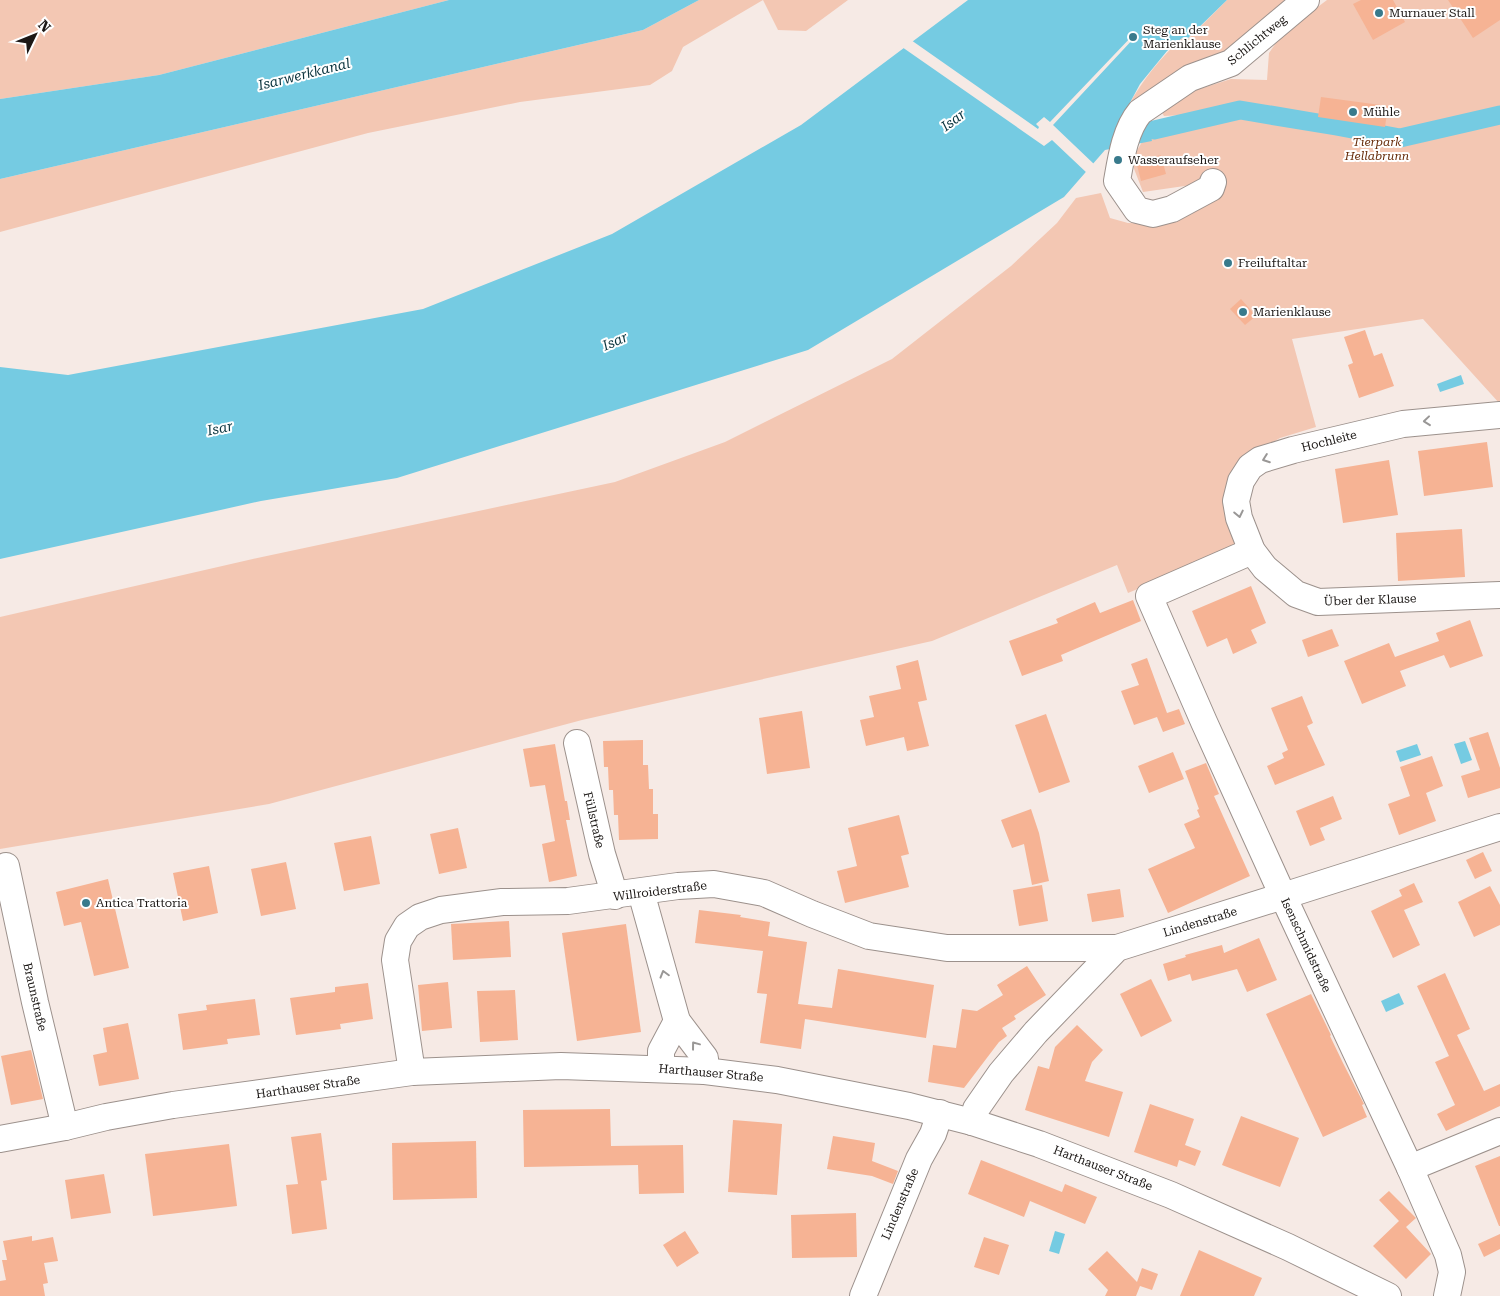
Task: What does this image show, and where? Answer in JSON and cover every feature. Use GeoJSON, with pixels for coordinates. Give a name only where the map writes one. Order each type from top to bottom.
{"type":"FeatureCollection","features":[{"type":"Feature","properties":{"kind":"street","name":"Schlichtweg"},"geometry":{"type":"LineString","coordinates":[[1213,182],[1211,188],[1172,208],[1153,214],[1137,210],[1119,168],[1133,120],[1140,112],[1190,78],[1231,64],[1306,0]]}},
{"type":"Feature","properties":{"kind":"street","name":"Hochleite"},"geometry":{"type":"LineString","coordinates":[[1252,551],[1239,518],[1236,501],[1238,488],[1244,476],[1250,467],[1260,460],[1293,450],[1403,424],[1500,415]]}},
{"type":"Feature","properties":{"kind":"street","name":"Über der Klause"},"geometry":{"type":"LineString","coordinates":[[1252,551],[1265,568],[1296,594],[1318,602],[1500,595]]}},
{"type":"Feature","properties":{"kind":"street","name":"Isenschmidstraße"},"geometry":{"type":"LineString","coordinates":[[1252,551],[1149,596],[1204,722],[1410,1168],[1448,1255],[1452,1272],[1447,1296]]}},
{"type":"Feature","properties":{"kind":"street","name":"Füllstraße"},"geometry":{"type":"LineString","coordinates":[[576,743],[602,854],[614,896]]}},
{"type":"Feature","properties":{"kind":"street","name":"Lindenstraße"},"geometry":{"type":"LineString","coordinates":[[972,1122],[976,1109],[1001,1073],[1036,1032],[1117,948],[1500,826]]}},
{"type":"Feature","properties":{"kind":"street","name":"Braunstraße"},"geometry":{"type":"LineString","coordinates":[[6,866],[65,1127]]}},
{"type":"Feature","properties":{"kind":"street","name":"Willroiderstraße"},"geometry":{"type":"LineString","coordinates":[[412,1072],[395,960],[398,941],[407,926],[420,916],[441,910],[502,902],[568,901],[683,885],[714,884],[764,893],[869,936],[947,948],[1117,948]]}},
{"type":"Feature","properties":{"kind":"street"},"geometry":{"type":"LineString","coordinates":[[641,892],[678,1021],[705,1058],[705,1071]]}},
{"type":"Feature","properties":{"kind":"street"},"geometry":{"type":"LineString","coordinates":[[660,1068],[661,1051],[678,1021]]}},
{"type":"Feature","properties":{"kind":"street","name":"Harthauser Straße"},"geometry":{"type":"LineString","coordinates":[[0,1139],[173,1105],[412,1072],[561,1066],[705,1071],[777,1080],[848,1092],[940,1113],[1039,1144],[1170,1195],[1288,1247],[1388,1296]]}},
{"type":"Feature","properties":{"kind":"street","name":"Lindenstraße"},"geometry":{"type":"LineString","coordinates":[[862,1296],[919,1159],[933,1134],[940,1113]]}},
{"type":"Feature","properties":{"kind":"street"},"geometry":{"type":"LineString","coordinates":[[1410,1168],[1500,1131]]}},
{"type":"Feature","properties":{"kind":"green space"},"geometry":{"type":"Polygon","coordinates":[[[0,0],[449,0],[159,75],[0,99],[0,0]]]}},
{"type":"Feature","properties":{"kind":"green space"},"geometry":{"type":"Polygon","coordinates":[[[699,0],[763,0],[683,47],[672,71],[650,85],[520,102],[368,133],[0,232],[0,179],[643,30],[699,0]]]}},
{"type":"Feature","properties":{"kind":"green space"},"geometry":{"type":"Polygon","coordinates":[[[763,0],[848,0],[806,31],[778,30],[763,0]]]}},
{"type":"Feature","properties":{"kind":"green space"},"geometry":{"type":"Polygon","coordinates":[[[1227,0],[1296,0],[1227,61],[1128,106],[1146,78],[1166,53],[1182,38],[1186,41],[1227,0]]]}},
{"type":"Feature","properties":{"kind":"green space","name":"Tierpark Hellabrunn"},"geometry":{"type":"Polygon","coordinates":[[[1327,0],[1500,0],[1500,404],[1423,319],[1292,339],[1316,427],[1280,438],[1248,456],[1243,545],[1128,593],[1117,565],[932,641],[582,720],[269,804],[0,849],[0,617],[262,557],[615,482],[725,442],[892,359],[1011,266],[1057,223],[1076,198],[1101,193],[1110,218],[1128,223],[1160,224],[1192,214],[1203,205],[1219,181],[1143,192],[1131,161],[1150,128],[1184,115],[1164,116],[1160,109],[1174,97],[1231,79],[1267,80],[1269,53],[1283,33],[1327,0]]]}},
{"type":"Feature","properties":{"kind":"water","name":"Isarwerkkanal"},"geometry":{"type":"Polygon","coordinates":[[[449,0],[699,0],[643,30],[0,179],[0,99],[159,75],[449,0]]]}},
{"type":"Feature","properties":{"kind":"water","name":"Isar"},"geometry":{"type":"Polygon","coordinates":[[[968,0],[1227,0],[1185,41],[1182,38],[1167,51],[1140,84],[1119,123],[1147,120],[1152,141],[1105,150],[1064,197],[808,350],[397,478],[261,501],[0,559],[0,367],[68,375],[423,309],[612,234],[801,125],[968,0]]]}},
{"type":"Feature","properties":{"kind":"water"},"geometry":{"type":"Polygon","coordinates":[[[1461,375],[1464,384],[1440,392],[1437,384],[1461,375]]]}},
{"type":"Feature","properties":{"kind":"water"},"geometry":{"type":"Polygon","coordinates":[[[1465,741],[1472,760],[1461,764],[1454,744],[1465,741]]]}},
{"type":"Feature","properties":{"kind":"water"},"geometry":{"type":"Polygon","coordinates":[[[1417,744],[1421,755],[1400,762],[1396,751],[1417,744]]]}},
{"type":"Feature","properties":{"kind":"water"},"geometry":{"type":"Polygon","coordinates":[[[1399,993],[1404,1004],[1386,1012],[1381,1001],[1399,993]]]}},
{"type":"Feature","properties":{"kind":"water"},"geometry":{"type":"Polygon","coordinates":[[[1055,1231],[1065,1234],[1059,1254],[1049,1251],[1055,1231]]]}},
{"type":"Feature","properties":{"kind":"pier"},"geometry":{"type":"Polygon","coordinates":[[[1133,35],[1135,37],[1053,125],[1095,165],[1088,174],[1052,140],[1044,146],[902,47],[911,40],[1038,129],[1039,127],[1036,124],[1044,117],[1050,122],[1133,35]]]}},
{"type":"Feature","properties":{"kind":"building","name":"Murnauer Stall"},"geometry":{"type":"Polygon","coordinates":[[[1361,0],[1393,0],[1405,22],[1373,40],[1353,4],[1361,0]]]}},
{"type":"Feature","properties":{"kind":"building"},"geometry":{"type":"Polygon","coordinates":[[[1448,0],[1500,0],[1500,20],[1473,38],[1448,0]]]}},
{"type":"Feature","properties":{"kind":"building","name":"Mühle"},"geometry":{"type":"Polygon","coordinates":[[[1321,97],[1388,106],[1385,127],[1318,117],[1321,97]]]}},
{"type":"Feature","properties":{"kind":"building"},"geometry":{"type":"Polygon","coordinates":[[[1161,155],[1166,174],[1141,181],[1136,161],[1161,155]]]}},
{"type":"Feature","properties":{"kind":"building","name":"Marienklause"},"geometry":{"type":"Polygon","coordinates":[[[1241,299],[1256,316],[1245,325],[1230,309],[1241,299]]]}},
{"type":"Feature","properties":{"kind":"building"},"geometry":{"type":"Polygon","coordinates":[[[1365,330],[1374,356],[1382,353],[1394,386],[1359,398],[1348,365],[1353,363],[1344,337],[1365,330]]]}},
{"type":"Feature","properties":{"kind":"building"},"geometry":{"type":"Polygon","coordinates":[[[1487,442],[1493,487],[1424,496],[1418,451],[1487,442]]]}},
{"type":"Feature","properties":{"kind":"building"},"geometry":{"type":"Polygon","coordinates":[[[1389,460],[1398,515],[1343,523],[1335,469],[1389,460]]]}},
{"type":"Feature","properties":{"kind":"building"},"geometry":{"type":"Polygon","coordinates":[[[1462,529],[1465,577],[1398,581],[1396,533],[1462,529]]]}},
{"type":"Feature","properties":{"kind":"building"},"geometry":{"type":"Polygon","coordinates":[[[1251,586],[1266,623],[1251,630],[1257,643],[1233,654],[1227,638],[1207,647],[1192,611],[1251,586]]]}},
{"type":"Feature","properties":{"kind":"building"},"geometry":{"type":"Polygon","coordinates":[[[1133,600],[1141,621],[1061,655],[1063,661],[1022,676],[1009,641],[1058,623],[1056,619],[1095,602],[1100,613],[1133,600]]]}},
{"type":"Feature","properties":{"kind":"building"},"geometry":{"type":"Polygon","coordinates":[[[1470,620],[1483,656],[1450,668],[1444,655],[1400,671],[1406,686],[1362,704],[1344,661],[1389,643],[1395,657],[1439,641],[1436,633],[1470,620]]]}},
{"type":"Feature","properties":{"kind":"building"},"geometry":{"type":"Polygon","coordinates":[[[1332,629],[1339,646],[1308,657],[1302,640],[1332,629]]]}},
{"type":"Feature","properties":{"kind":"building"},"geometry":{"type":"Polygon","coordinates":[[[1147,658],[1167,713],[1179,709],[1185,724],[1163,732],[1157,717],[1134,725],[1121,691],[1139,685],[1131,664],[1147,658]]]}},
{"type":"Feature","properties":{"kind":"building"},"geometry":{"type":"Polygon","coordinates":[[[918,660],[927,700],[918,702],[929,746],[907,751],[904,737],[866,746],[860,720],[874,717],[869,696],[901,689],[896,666],[918,660]]]}},
{"type":"Feature","properties":{"kind":"building"},"geometry":{"type":"Polygon","coordinates":[[[1302,696],[1313,723],[1307,726],[1325,765],[1275,785],[1267,766],[1284,758],[1282,753],[1288,750],[1271,708],[1302,696]]]}},
{"type":"Feature","properties":{"kind":"building"},"geometry":{"type":"Polygon","coordinates":[[[802,711],[810,768],[767,774],[759,718],[802,711]]]}},
{"type":"Feature","properties":{"kind":"building"},"geometry":{"type":"Polygon","coordinates":[[[1046,714],[1070,782],[1039,793],[1015,725],[1046,714]]]}},
{"type":"Feature","properties":{"kind":"building"},"geometry":{"type":"Polygon","coordinates":[[[1488,732],[1500,768],[1500,788],[1468,798],[1461,776],[1480,770],[1469,738],[1488,732]]]}},
{"type":"Feature","properties":{"kind":"building"},"geometry":{"type":"Polygon","coordinates":[[[643,740],[643,765],[648,765],[649,789],[653,789],[653,814],[658,814],[658,839],[619,840],[618,815],[614,815],[613,790],[609,790],[608,767],[604,767],[603,741],[643,740]]]}},
{"type":"Feature","properties":{"kind":"building"},"geometry":{"type":"Polygon","coordinates":[[[555,744],[565,801],[567,801],[570,820],[566,820],[577,876],[549,882],[542,844],[555,841],[545,785],[530,787],[523,749],[555,744]]]}},
{"type":"Feature","properties":{"kind":"building"},"geometry":{"type":"Polygon","coordinates":[[[1173,752],[1184,779],[1149,793],[1138,766],[1173,752]]]}},
{"type":"Feature","properties":{"kind":"building"},"geometry":{"type":"Polygon","coordinates":[[[1432,756],[1443,786],[1426,793],[1436,821],[1399,835],[1388,804],[1410,796],[1400,767],[1432,756]]]}},
{"type":"Feature","properties":{"kind":"building"},"geometry":{"type":"Polygon","coordinates":[[[1206,763],[1219,794],[1214,796],[1250,876],[1168,913],[1148,869],[1195,848],[1184,824],[1200,817],[1197,810],[1199,809],[1185,771],[1206,763]]]}},
{"type":"Feature","properties":{"kind":"building"},"geometry":{"type":"Polygon","coordinates":[[[1333,796],[1342,819],[1320,828],[1325,840],[1310,846],[1296,811],[1333,796]]]}},
{"type":"Feature","properties":{"kind":"building"},"geometry":{"type":"Polygon","coordinates":[[[1031,809],[1039,833],[1049,881],[1032,885],[1024,844],[1012,848],[1001,820],[1031,809]]]}},
{"type":"Feature","properties":{"kind":"building"},"geometry":{"type":"Polygon","coordinates":[[[899,815],[909,854],[901,856],[909,887],[845,903],[837,871],[857,866],[848,828],[899,815]]]}},
{"type":"Feature","properties":{"kind":"building"},"geometry":{"type":"Polygon","coordinates":[[[458,828],[467,868],[439,874],[430,834],[458,828]]]}},
{"type":"Feature","properties":{"kind":"building"},"geometry":{"type":"Polygon","coordinates":[[[371,836],[380,884],[344,891],[334,843],[371,836]]]}},
{"type":"Feature","properties":{"kind":"building"},"geometry":{"type":"Polygon","coordinates":[[[1483,852],[1492,871],[1475,879],[1466,860],[1483,852]]]}},
{"type":"Feature","properties":{"kind":"building"},"geometry":{"type":"Polygon","coordinates":[[[286,862],[296,909],[261,916],[251,869],[286,862]]]}},
{"type":"Feature","properties":{"kind":"building"},"geometry":{"type":"Polygon","coordinates":[[[209,866],[218,913],[183,921],[173,873],[209,866]]]}},
{"type":"Feature","properties":{"kind":"building"},"geometry":{"type":"Polygon","coordinates":[[[108,879],[129,968],[94,976],[81,922],[64,926],[56,892],[108,879]]]}},
{"type":"Feature","properties":{"kind":"building"},"geometry":{"type":"Polygon","coordinates":[[[1414,883],[1423,902],[1404,910],[1420,945],[1393,958],[1371,911],[1402,896],[1399,890],[1414,883]]]}},
{"type":"Feature","properties":{"kind":"building"},"geometry":{"type":"Polygon","coordinates":[[[1042,885],[1048,921],[1019,926],[1013,890],[1042,885]]]}},
{"type":"Feature","properties":{"kind":"building"},"geometry":{"type":"Polygon","coordinates":[[[1490,886],[1500,905],[1500,925],[1474,937],[1458,902],[1490,886]]]}},
{"type":"Feature","properties":{"kind":"building"},"geometry":{"type":"Polygon","coordinates":[[[1120,889],[1124,917],[1092,922],[1087,894],[1120,889]]]}},
{"type":"Feature","properties":{"kind":"building"},"geometry":{"type":"Polygon","coordinates":[[[699,910],[741,915],[740,917],[770,922],[768,936],[807,942],[798,1004],[832,1008],[838,969],[934,985],[926,1038],[805,1019],[801,1049],[760,1043],[767,994],[757,993],[763,951],[695,943],[699,910]]]}},
{"type":"Feature","properties":{"kind":"building"},"geometry":{"type":"Polygon","coordinates":[[[509,921],[511,957],[453,960],[451,924],[509,921]]]}},
{"type":"Feature","properties":{"kind":"building"},"geometry":{"type":"Polygon","coordinates":[[[626,924],[641,1032],[577,1041],[562,933],[626,924]]]}},
{"type":"Feature","properties":{"kind":"building"},"geometry":{"type":"Polygon","coordinates":[[[1259,938],[1277,980],[1247,992],[1237,969],[1192,981],[1190,974],[1168,981],[1163,964],[1186,957],[1185,955],[1222,945],[1224,953],[1259,938]]]}},
{"type":"Feature","properties":{"kind":"building"},"geometry":{"type":"Polygon","coordinates":[[[1027,966],[1046,995],[1014,1016],[1016,1019],[1002,1028],[1007,1036],[999,1042],[964,1088],[928,1082],[933,1045],[956,1048],[962,1009],[977,1011],[1003,995],[997,985],[1027,966]]]}},
{"type":"Feature","properties":{"kind":"building"},"geometry":{"type":"Polygon","coordinates":[[[1445,973],[1470,1029],[1457,1035],[1484,1091],[1500,1084],[1500,1106],[1446,1131],[1437,1114],[1455,1105],[1435,1062],[1449,1056],[1417,986],[1445,973]]]}},
{"type":"Feature","properties":{"kind":"building"},"geometry":{"type":"Polygon","coordinates":[[[1151,979],[1172,1021],[1141,1037],[1120,994],[1151,979]]]}},
{"type":"Feature","properties":{"kind":"building"},"geometry":{"type":"Polygon","coordinates":[[[448,982],[452,1028],[422,1031],[418,985],[448,982]]]}},
{"type":"Feature","properties":{"kind":"building"},"geometry":{"type":"Polygon","coordinates":[[[368,983],[373,1019],[340,1024],[341,1029],[296,1035],[290,998],[335,992],[335,987],[368,983]]]}},
{"type":"Feature","properties":{"kind":"building"},"geometry":{"type":"Polygon","coordinates":[[[515,990],[518,1040],[480,1042],[477,991],[515,990]]]}},
{"type":"Feature","properties":{"kind":"building"},"geometry":{"type":"Polygon","coordinates":[[[1311,994],[1364,1104],[1362,1105],[1367,1117],[1323,1137],[1266,1014],[1311,994]]]}},
{"type":"Feature","properties":{"kind":"building"},"geometry":{"type":"Polygon","coordinates":[[[255,999],[260,1035],[227,1039],[228,1044],[183,1050],[178,1014],[207,1010],[206,1005],[255,999]]]}},
{"type":"Feature","properties":{"kind":"building"},"geometry":{"type":"Polygon","coordinates":[[[128,1023],[139,1079],[99,1086],[93,1055],[107,1052],[103,1028],[128,1023]]]}},
{"type":"Feature","properties":{"kind":"building"},"geometry":{"type":"Polygon","coordinates":[[[1077,1025],[1103,1050],[1092,1062],[1085,1081],[1123,1092],[1109,1137],[1025,1110],[1038,1066],[1049,1069],[1055,1047],[1077,1025]]]}},
{"type":"Feature","properties":{"kind":"building"},"geometry":{"type":"Polygon","coordinates":[[[31,1050],[43,1099],[11,1105],[1,1056],[31,1050]]]}},
{"type":"Feature","properties":{"kind":"building"},"geometry":{"type":"Polygon","coordinates":[[[1150,1104],[1194,1119],[1185,1145],[1201,1151],[1195,1166],[1179,1160],[1177,1167],[1134,1152],[1150,1104]]]}},
{"type":"Feature","properties":{"kind":"building"},"geometry":{"type":"Polygon","coordinates":[[[610,1109],[611,1146],[683,1145],[684,1193],[639,1194],[638,1165],[524,1167],[523,1110],[610,1109]]]}},
{"type":"Feature","properties":{"kind":"building"},"geometry":{"type":"Polygon","coordinates":[[[1241,1116],[1299,1138],[1280,1187],[1222,1165],[1241,1116]]]}},
{"type":"Feature","properties":{"kind":"building"},"geometry":{"type":"Polygon","coordinates":[[[733,1120],[782,1124],[777,1195],[728,1192],[733,1120]]]}},
{"type":"Feature","properties":{"kind":"building"},"geometry":{"type":"Polygon","coordinates":[[[321,1133],[327,1180],[321,1181],[327,1229],[292,1234],[286,1185],[298,1184],[291,1137],[321,1133]]]}},
{"type":"Feature","properties":{"kind":"building"},"geometry":{"type":"Polygon","coordinates":[[[833,1136],[875,1143],[872,1161],[898,1171],[893,1184],[872,1176],[827,1169],[833,1136]]]}},
{"type":"Feature","properties":{"kind":"building"},"geometry":{"type":"Polygon","coordinates":[[[476,1141],[477,1198],[393,1200],[392,1143],[476,1141]]]}},
{"type":"Feature","properties":{"kind":"building"},"geometry":{"type":"Polygon","coordinates":[[[229,1144],[237,1206],[153,1216],[145,1154],[229,1144]]]}},
{"type":"Feature","properties":{"kind":"building"},"geometry":{"type":"Polygon","coordinates":[[[1500,1156],[1500,1226],[1499,1226],[1475,1166],[1500,1156]]]}},
{"type":"Feature","properties":{"kind":"building"},"geometry":{"type":"Polygon","coordinates":[[[981,1160],[1062,1192],[1065,1184],[1097,1197],[1085,1224],[1030,1201],[1024,1217],[968,1194],[981,1160]]]}},
{"type":"Feature","properties":{"kind":"building"},"geometry":{"type":"Polygon","coordinates":[[[104,1174],[111,1213],[71,1219],[65,1180],[104,1174]]]}},
{"type":"Feature","properties":{"kind":"building"},"geometry":{"type":"Polygon","coordinates":[[[1389,1191],[1416,1218],[1406,1227],[1431,1254],[1406,1279],[1373,1246],[1399,1221],[1379,1200],[1389,1191]]]}},
{"type":"Feature","properties":{"kind":"building"},"geometry":{"type":"Polygon","coordinates":[[[856,1213],[857,1257],[792,1258],[791,1215],[856,1213]]]}},
{"type":"Feature","properties":{"kind":"building"},"geometry":{"type":"Polygon","coordinates":[[[685,1231],[699,1253],[677,1267],[663,1245],[685,1231]]]}},
{"type":"Feature","properties":{"kind":"building"},"geometry":{"type":"Polygon","coordinates":[[[1500,1234],[1500,1249],[1484,1257],[1478,1244],[1500,1234]]]}},
{"type":"Feature","properties":{"kind":"building"},"geometry":{"type":"Polygon","coordinates":[[[32,1236],[32,1241],[53,1237],[58,1261],[44,1263],[48,1283],[43,1284],[45,1296],[0,1296],[0,1281],[6,1280],[2,1260],[7,1260],[3,1241],[32,1236]]]}},
{"type":"Feature","properties":{"kind":"building"},"geometry":{"type":"Polygon","coordinates":[[[984,1237],[1009,1245],[999,1275],[974,1267],[984,1237]]]}},
{"type":"Feature","properties":{"kind":"building"},"geometry":{"type":"Polygon","coordinates":[[[1199,1250],[1262,1278],[1254,1296],[1180,1296],[1199,1250]]]}},
{"type":"Feature","properties":{"kind":"building"},"geometry":{"type":"Polygon","coordinates":[[[1107,1251],[1137,1282],[1142,1268],[1158,1274],[1152,1290],[1140,1286],[1136,1296],[1105,1296],[1108,1290],[1088,1269],[1107,1251]]]}},
{"type":"Feature","properties":{"kind":"waterway"},"geometry":{"type":"LineString","coordinates":[[1154,130],[1240,110],[1400,138],[1500,115]]}},
{"type":"Feature","properties":{"kind":"place","name":"Murnauer Stall"},"geometry":{"type":"Point","coordinates":[1379,13]}},
{"type":"Feature","properties":{"kind":"place","name":"Steg an der Marienklause"},"geometry":{"type":"Point","coordinates":[1133,37]}},
{"type":"Feature","properties":{"kind":"place","name":"Mühle"},"geometry":{"type":"Point","coordinates":[1353,112]}},
{"type":"Feature","properties":{"kind":"place","name":"Wasseraufseher"},"geometry":{"type":"Point","coordinates":[1118,160]}},
{"type":"Feature","properties":{"kind":"place","name":"Freiluftaltar"},"geometry":{"type":"Point","coordinates":[1228,263]}},
{"type":"Feature","properties":{"kind":"place","name":"Marienklause"},"geometry":{"type":"Point","coordinates":[1243,312]}},
{"type":"Feature","properties":{"kind":"place","name":"Antica Trattoria"},"geometry":{"type":"Point","coordinates":[86,903]}}]}
